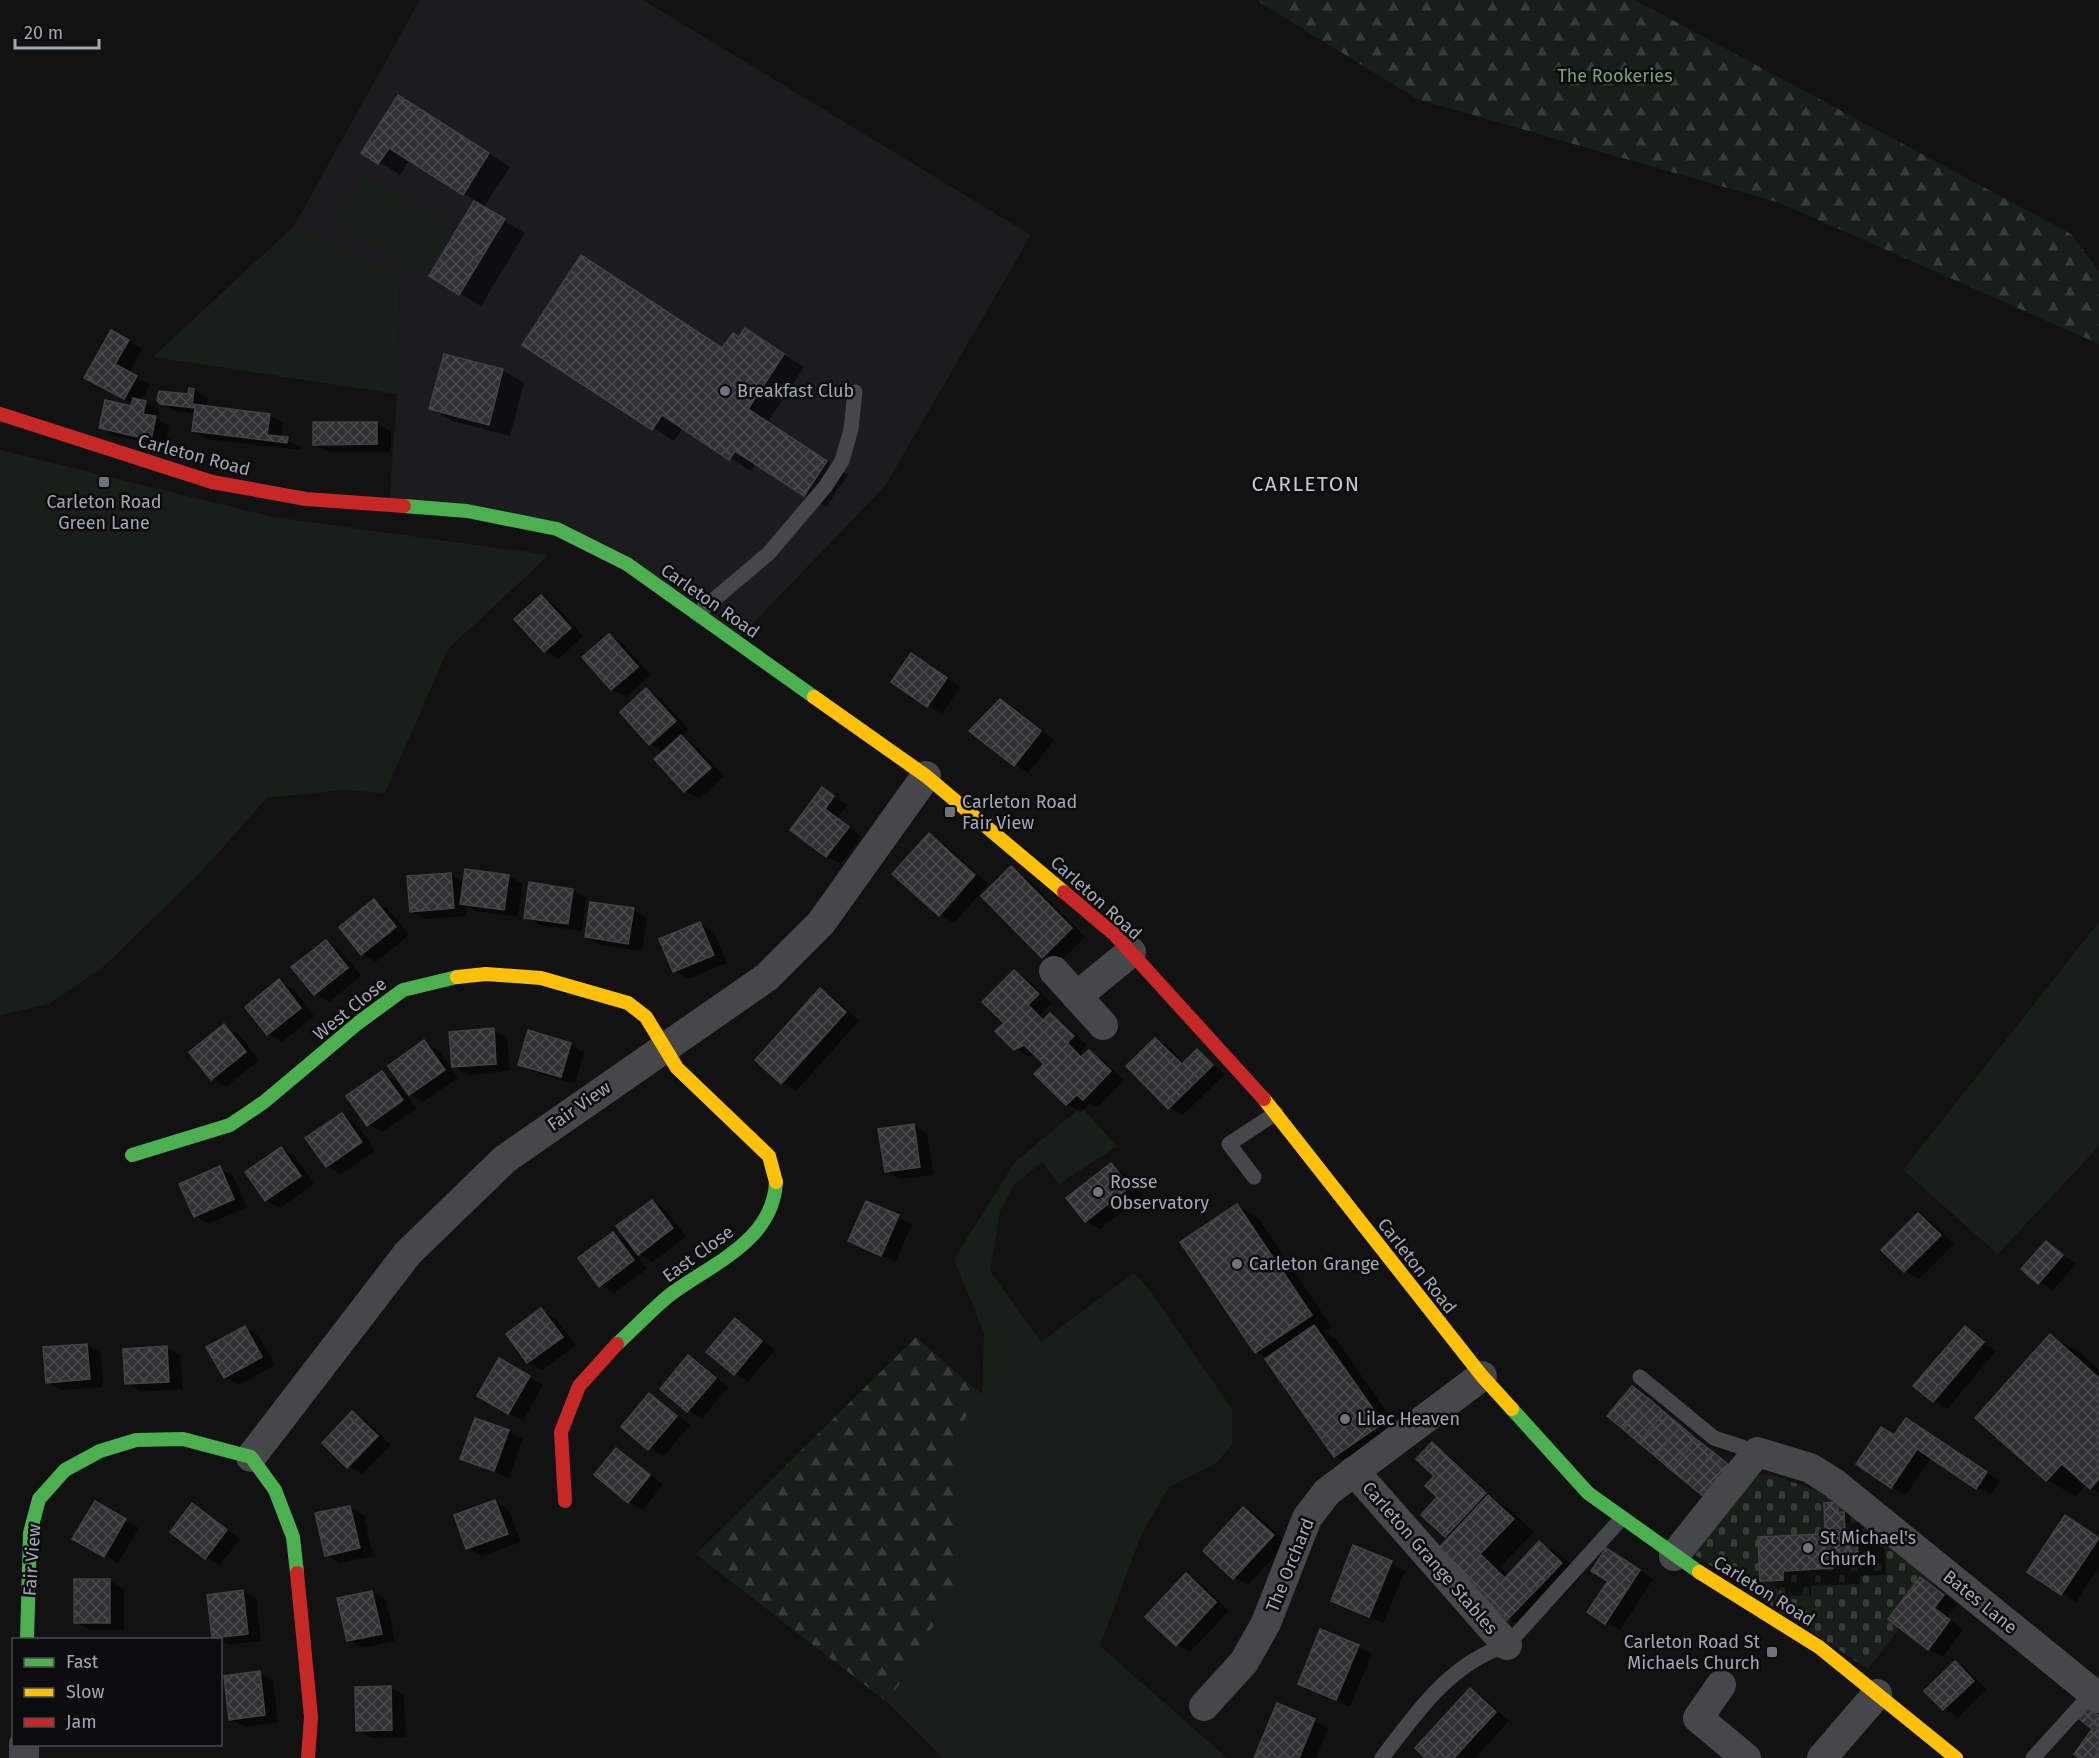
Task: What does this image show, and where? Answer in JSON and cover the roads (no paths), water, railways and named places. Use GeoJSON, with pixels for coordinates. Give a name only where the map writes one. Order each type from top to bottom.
{"type":"FeatureCollection","features":[{"type":"Feature","properties":{"kind":"street","name":"Carleton Road"},"geometry":{"type":"LineString","coordinates":[[0,414],[212,482],[306,499],[467,511],[557,529],[627,564],[926,776],[1115,934],[1276,1113],[1482,1376],[1588,1492],[1674,1556],[1819,1647],[1956,1758]]}},
{"type":"Feature","properties":{"kind":"street","name":"Fair View"},"geometry":{"type":"LineString","coordinates":[[27,1638],[30,1533],[39,1499],[65,1470],[100,1451],[136,1440],[183,1439],[251,1457],[408,1253],[505,1159],[664,1046],[767,977],[821,923],[926,776]]}},
{"type":"Feature","properties":{"kind":"street"},"geometry":{"type":"LineString","coordinates":[[1077,996],[1131,952]]}},
{"type":"Feature","properties":{"kind":"street"},"geometry":{"type":"LineString","coordinates":[[1054,971],[1103,1025]]}},
{"type":"Feature","properties":{"kind":"street","name":"West Close"},"geometry":{"type":"LineString","coordinates":[[132,1155],[230,1125],[264,1102],[358,1023],[403,990],[443,979],[486,974],[541,978],[627,1003],[646,1017],[664,1046]]}},
{"type":"Feature","properties":{"kind":"street","name":"East Close"},"geometry":{"type":"LineString","coordinates":[[565,1501],[561,1432],[579,1386],[609,1352],[670,1295],[748,1241],[767,1219],[775,1199],[776,1180],[769,1156],[677,1068],[664,1046]]}},
{"type":"Feature","properties":{"kind":"street","name":"The Orchard"},"geometry":{"type":"LineString","coordinates":[[1204,1706],[1244,1662],[1266,1623],[1307,1518],[1327,1492],[1482,1376]]}},
{"type":"Feature","properties":{"kind":"street"},"geometry":{"type":"LineString","coordinates":[[1674,1556],[1757,1452]]}},
{"type":"Feature","properties":{"kind":"street","name":"Bates Lane"},"geometry":{"type":"LineString","coordinates":[[1757,1452],[1810,1468],[1834,1483],[2095,1695]]}},
{"type":"Feature","properties":{"kind":"street"},"geometry":{"type":"LineString","coordinates":[[251,1457],[275,1490],[293,1536],[311,1717],[308,1758]]}},
{"type":"Feature","properties":{"kind":"street","name":"Carleton Grange Stables"},"geometry":{"type":"LineString","coordinates":[[1354,1470],[1507,1645]]}},
{"type":"Feature","properties":{"kind":"street"},"geometry":{"type":"LineString","coordinates":[[1721,1685],[1698,1718],[1746,1758]]}},
{"type":"Feature","properties":{"kind":"street"},"geometry":{"type":"LineString","coordinates":[[1822,1758],[1877,1694]]}},
{"type":"Feature","properties":{"kind":"lane"},"geometry":{"type":"LineString","coordinates":[[697,614],[769,553],[825,487],[842,461],[851,429],[855,392]]}},
{"type":"Feature","properties":{"kind":"lane"},"geometry":{"type":"LineString","coordinates":[[1254,1177],[1230,1144],[1276,1113]]}},
{"type":"Feature","properties":{"kind":"lane"},"geometry":{"type":"LineString","coordinates":[[1640,1377],[1714,1438],[1757,1452]]}},
{"type":"Feature","properties":{"kind":"lane","name":"Carleton Grange Stables"},"geometry":{"type":"LineString","coordinates":[[1382,1758],[1424,1703],[1460,1668],[1487,1652],[1507,1645],[1623,1518]]}},
{"type":"Feature","properties":{"kind":"lane"},"geometry":{"type":"LineString","coordinates":[[2033,1758],[2095,1695]]}},
{"type":"Feature","properties":{"kind":"place","name":"Breakfast Club"},"geometry":{"type":"Point","coordinates":[725,391]}},
{"type":"Feature","properties":{"kind":"place","name":"Carleton Road Green Lane"},"geometry":{"type":"Point","coordinates":[104,482]}},
{"type":"Feature","properties":{"kind":"place","name":"Carleton Road Fair View"},"geometry":{"type":"Point","coordinates":[950,812]}},
{"type":"Feature","properties":{"kind":"place","name":"Rosse Observatory"},"geometry":{"type":"Point","coordinates":[1098,1192]}},
{"type":"Feature","properties":{"kind":"place","name":"Carleton Grange"},"geometry":{"type":"Point","coordinates":[1237,1264]}},
{"type":"Feature","properties":{"kind":"place","name":"Lilac Heaven"},"geometry":{"type":"Point","coordinates":[1345,1419]}},
{"type":"Feature","properties":{"kind":"place","name":"St Michael's Church"},"geometry":{"type":"Point","coordinates":[1808,1548]}},
{"type":"Feature","properties":{"kind":"place","name":"Carleton Road St Michaels Church"},"geometry":{"type":"Point","coordinates":[1772,1652]}},
{"type":"Feature","properties":{"kind":"district","name":"CARLETON"},"geometry":{"type":"Point","coordinates":[1306,484]}},
{"type":"Feature","properties":{"kind":"park label","name":"The Rookeries"},"geometry":{"type":"Point","coordinates":[1615,76]}}]}
